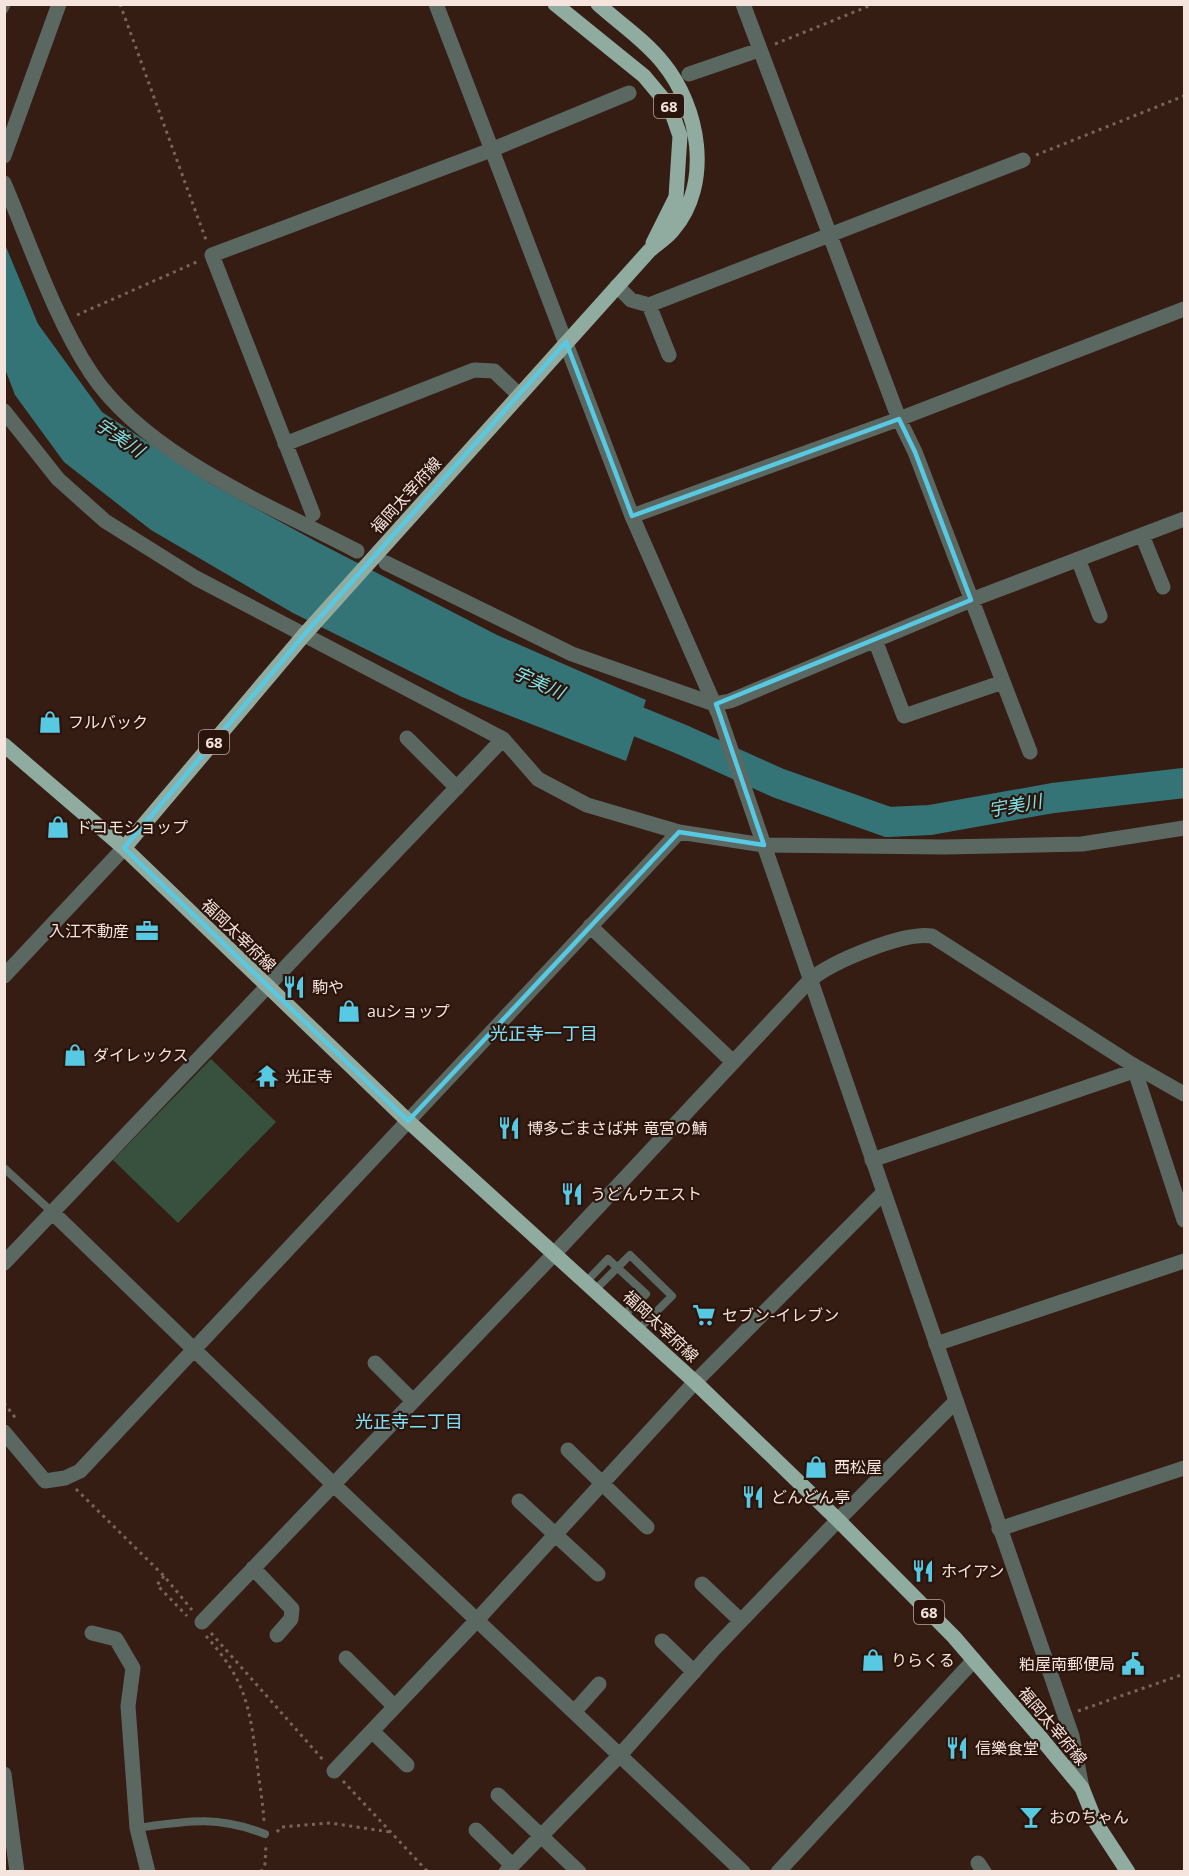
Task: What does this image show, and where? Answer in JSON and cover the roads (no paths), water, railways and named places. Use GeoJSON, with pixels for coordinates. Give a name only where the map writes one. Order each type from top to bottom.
{"type":"FeatureCollection","features":[{"type":"Feature","properties":{"kind":"main road","name":"福岡太宰府線"},"geometry":{"type":"LineString","coordinates":[[555,4],[644,76],[670,107],[680,136],[676,197],[649,251]]}},
{"type":"Feature","properties":{"kind":"main road","name":"福岡太宰府線"},"geometry":{"type":"LineString","coordinates":[[124,848],[304,635],[380,560],[566,342],[649,251],[674,230],[689,201],[697,171],[696,137],[687,101],[678,83],[662,61],[598,4]]}},
{"type":"Feature","properties":{"kind":"main road","name":"福岡太宰府線"},"geometry":{"type":"LineString","coordinates":[[4,744],[124,848],[266,987],[408,1121],[695,1382],[838,1520],[974,1660],[1082,1788],[1096,1823],[1128,1872]]}},
{"type":"Feature","properties":{"kind":"street"},"geometry":{"type":"LineString","coordinates":[[4,156],[58,4]]}},
{"type":"Feature","properties":{"kind":"street"},"geometry":{"type":"LineString","coordinates":[[436,4],[632,516],[717,710],[1065,1715],[1072,1736],[1082,1788]]}},
{"type":"Feature","properties":{"kind":"street"},"geometry":{"type":"LineString","coordinates":[[743,4],[899,419],[915,452],[1030,752]]}},
{"type":"Feature","properties":{"kind":"street"},"geometry":{"type":"LineString","coordinates":[[689,74],[759,50]]}},
{"type":"Feature","properties":{"kind":"street"},"geometry":{"type":"LineString","coordinates":[[313,514],[212,255],[491,150],[629,93]]}},
{"type":"Feature","properties":{"kind":"street"},"geometry":{"type":"LineString","coordinates":[[617,286],[631,300],[649,305],[1023,160]]}},
{"type":"Feature","properties":{"kind":"street"},"geometry":{"type":"LineString","coordinates":[[4,183],[54,302],[92,374],[132,420],[194,465],[357,551]]}},
{"type":"Feature","properties":{"kind":"street"},"geometry":{"type":"LineString","coordinates":[[649,305],[669,356]]}},
{"type":"Feature","properties":{"kind":"street"},"geometry":{"type":"LineString","coordinates":[[632,516],[899,419],[1185,309]]}},
{"type":"Feature","properties":{"kind":"street"},"geometry":{"type":"LineString","coordinates":[[285,444],[474,370],[494,370],[519,395]]}},
{"type":"Feature","properties":{"kind":"street"},"geometry":{"type":"LineString","coordinates":[[4,411],[58,479],[105,520],[196,578],[503,739],[523,765],[548,784],[587,805],[679,832],[764,845],[944,847],[1082,844],[1185,828]]}},
{"type":"Feature","properties":{"kind":"street"},"geometry":{"type":"LineString","coordinates":[[717,710],[730,701],[971,600],[1185,519]]}},
{"type":"Feature","properties":{"kind":"street"},"geometry":{"type":"LineString","coordinates":[[1142,535],[1163,587]]}},
{"type":"Feature","properties":{"kind":"street"},"geometry":{"type":"LineString","coordinates":[[380,560],[572,654],[717,710]]}},
{"type":"Feature","properties":{"kind":"street"},"geometry":{"type":"LineString","coordinates":[[1078,560],[1100,616]]}},
{"type":"Feature","properties":{"kind":"street"},"geometry":{"type":"LineString","coordinates":[[875,640],[904,716],[1003,682]]}},
{"type":"Feature","properties":{"kind":"street"},"geometry":{"type":"LineString","coordinates":[[406,738],[457,788]]}},
{"type":"Feature","properties":{"kind":"street"},"geometry":{"type":"LineString","coordinates":[[4,1263],[503,739]]}},
{"type":"Feature","properties":{"kind":"street"},"geometry":{"type":"LineString","coordinates":[[4,1432],[45,1481],[65,1478],[80,1471],[679,832]]}},
{"type":"Feature","properties":{"kind":"street"},"geometry":{"type":"LineString","coordinates":[[4,976],[124,848]]}},
{"type":"Feature","properties":{"kind":"street"},"geometry":{"type":"LineString","coordinates":[[590,926],[733,1062]]}},
{"type":"Feature","properties":{"kind":"street"},"geometry":{"type":"LineString","coordinates":[[199,1626],[555,1253],[810,980],[825,968],[916,934],[932,936],[1133,1068],[1185,1094]]}},
{"type":"Feature","properties":{"kind":"street"},"geometry":{"type":"LineString","coordinates":[[872,1160],[1133,1068]]}},
{"type":"Feature","properties":{"kind":"street"},"geometry":{"type":"LineString","coordinates":[[1133,1068],[1185,1220]]}},
{"type":"Feature","properties":{"kind":"street"},"geometry":{"type":"LineString","coordinates":[[334,1772],[695,1382],[883,1192]]}},
{"type":"Feature","properties":{"kind":"street"},"geometry":{"type":"LineString","coordinates":[[52,1212],[333,1484],[621,1754],[743,1872]]}},
{"type":"Feature","properties":{"kind":"street"},"geometry":{"type":"LineString","coordinates":[[936,1344],[1185,1261]]}},
{"type":"Feature","properties":{"kind":"street"},"geometry":{"type":"LineString","coordinates":[[375,1363],[413,1401]]}},
{"type":"Feature","properties":{"kind":"street"},"geometry":{"type":"LineString","coordinates":[[476,1830],[509,1868],[621,1754],[741,1621],[956,1401]]}},
{"type":"Feature","properties":{"kind":"street"},"geometry":{"type":"LineString","coordinates":[[568,1450],[647,1527]]}},
{"type":"Feature","properties":{"kind":"street"},"geometry":{"type":"LineString","coordinates":[[999,1529],[1185,1468]]}},
{"type":"Feature","properties":{"kind":"street"},"geometry":{"type":"LineString","coordinates":[[519,1501],[598,1574]]}},
{"type":"Feature","properties":{"kind":"street"},"geometry":{"type":"LineString","coordinates":[[253,1568],[292,1609],[291,1619],[277,1635]]}},
{"type":"Feature","properties":{"kind":"street"},"geometry":{"type":"LineString","coordinates":[[702,1584],[741,1621]]}},
{"type":"Feature","properties":{"kind":"street"},"geometry":{"type":"LineString","coordinates":[[93,1633],[116,1639],[133,1668],[128,1706],[136,1828],[148,1872]]}},
{"type":"Feature","properties":{"kind":"street"},"geometry":{"type":"LineString","coordinates":[[662,1641],[694,1672]]}},
{"type":"Feature","properties":{"kind":"street"},"geometry":{"type":"LineString","coordinates":[[346,1658],[395,1707]]}},
{"type":"Feature","properties":{"kind":"street"},"geometry":{"type":"LineString","coordinates":[[778,1872],[974,1660]]}},
{"type":"Feature","properties":{"kind":"street"},"geometry":{"type":"LineString","coordinates":[[575,1711],[599,1684]]}},
{"type":"Feature","properties":{"kind":"street"},"geometry":{"type":"LineString","coordinates":[[372,1731],[407,1765]]}},
{"type":"Feature","properties":{"kind":"street"},"geometry":{"type":"LineString","coordinates":[[4,1774],[17,1872]]}},
{"type":"Feature","properties":{"kind":"street"},"geometry":{"type":"LineString","coordinates":[[498,1795],[579,1872]]}},
{"type":"Feature","properties":{"kind":"lane"},"geometry":{"type":"LineString","coordinates":[[4,10],[7,4]]}},
{"type":"Feature","properties":{"kind":"lane"},"geometry":{"type":"LineString","coordinates":[[4,1168],[52,1212]]}},
{"type":"Feature","properties":{"kind":"lane"},"geometry":{"type":"LineString","coordinates":[[591,1286],[617,1268],[630,1255],[672,1296],[638,1330]]}},
{"type":"Feature","properties":{"kind":"lane"},"geometry":{"type":"LineString","coordinates":[[591,1286],[608,1259],[646,1294],[623,1316]]}},
{"type":"Feature","properties":{"kind":"lane"},"geometry":{"type":"LineString","coordinates":[[136,1828],[196,1819],[219,1820],[265,1834]]}},
{"type":"Feature","properties":{"kind":"water"},"geometry":{"type":"Polygon","coordinates":[[[4,242],[38,324],[102,412],[209,483],[319,543],[497,635],[646,700],[626,761],[462,697],[293,613],[151,530],[64,462],[15,395],[5,369],[4,242]]]}},
{"type":"Feature","properties":{"kind":"waterway","name":"宇美川"},"geometry":{"type":"LineString","coordinates":[[600,706],[778,783],[888,822],[930,820],[1053,798],[1184,783]]}},
{"type":"Feature","properties":{"kind":"place","name":"フルバック"},"geometry":{"type":"Point","coordinates":[50,722]}},
{"type":"Feature","properties":{"kind":"place","name":"ドコモショップ"},"geometry":{"type":"Point","coordinates":[58,827]}},
{"type":"Feature","properties":{"kind":"place","name":"入江不動産"},"geometry":{"type":"Point","coordinates":[147,931]}},
{"type":"Feature","properties":{"kind":"place","name":"駒や"},"geometry":{"type":"Point","coordinates":[294,987]}},
{"type":"Feature","properties":{"kind":"place","name":"auショップ"},"geometry":{"type":"Point","coordinates":[349,1011]}},
{"type":"Feature","properties":{"kind":"place","name":"ダイレックス"},"geometry":{"type":"Point","coordinates":[75,1055]}},
{"type":"Feature","properties":{"kind":"place","name":"光正寺"},"geometry":{"type":"Point","coordinates":[267,1076]}},
{"type":"Feature","properties":{"kind":"place","name":"博多ごまさば丼 竜宮の鯖"},"geometry":{"type":"Point","coordinates":[509,1128]}},
{"type":"Feature","properties":{"kind":"place","name":"うどんウエスト"},"geometry":{"type":"Point","coordinates":[572,1194]}},
{"type":"Feature","properties":{"kind":"place","name":"セブン-イレブン"},"geometry":{"type":"Point","coordinates":[704,1315]}},
{"type":"Feature","properties":{"kind":"place","name":"西松屋"},"geometry":{"type":"Point","coordinates":[816,1467]}},
{"type":"Feature","properties":{"kind":"place","name":"どんどん亭"},"geometry":{"type":"Point","coordinates":[753,1497]}},
{"type":"Feature","properties":{"kind":"place","name":"ホイアン"},"geometry":{"type":"Point","coordinates":[923,1571]}},
{"type":"Feature","properties":{"kind":"place","name":"りらくる"},"geometry":{"type":"Point","coordinates":[873,1660]}},
{"type":"Feature","properties":{"kind":"place","name":"粕屋南郵便局"},"geometry":{"type":"Point","coordinates":[1133,1664]}},
{"type":"Feature","properties":{"kind":"place","name":"信樂食堂"},"geometry":{"type":"Point","coordinates":[957,1748]}},
{"type":"Feature","properties":{"kind":"place","name":"おのちゃん"},"geometry":{"type":"Point","coordinates":[1031,1817]}},
{"type":"Feature","properties":{"kind":"district","name":"光正寺一丁目"},"geometry":{"type":"Point","coordinates":[544,1033]}},
{"type":"Feature","properties":{"kind":"district","name":"光正寺二丁目"},"geometry":{"type":"Point","coordinates":[409,1421]}}]}
